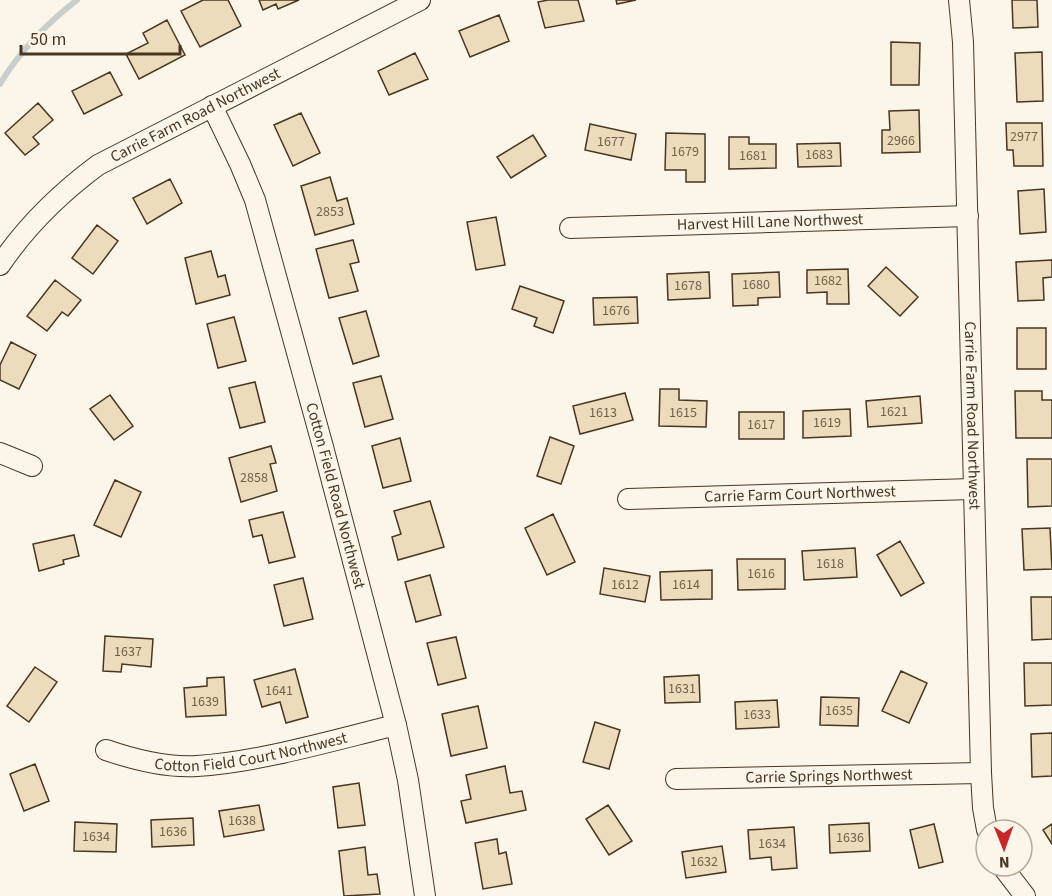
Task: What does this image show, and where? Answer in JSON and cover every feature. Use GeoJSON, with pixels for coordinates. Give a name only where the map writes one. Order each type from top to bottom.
{"type":"FeatureCollection","features":[{"type":"Feature","properties":{"kind":"street","name":"Carrie Farm Road Northwest"},"geometry":{"type":"LineString","coordinates":[[0,265],[29,226],[75,182],[110,158],[420,0]]}},
{"type":"Feature","properties":{"kind":"street","name":"Carrie Farm Road Northwest"},"geometry":{"type":"LineString","coordinates":[[959,0],[963,25],[973,489],[981,772],[985,818]]}},
{"type":"Feature","properties":{"kind":"street","name":"Cotton Field Road Northwest"},"geometry":{"type":"LineString","coordinates":[[212,106],[248,181],[262,220],[396,725],[408,780],[425,896]]}},
{"type":"Feature","properties":{"kind":"street","name":"Harvest Hill Lane Northwest"},"geometry":{"type":"LineString","coordinates":[[570,228],[968,216]]}},
{"type":"Feature","properties":{"kind":"street"},"geometry":{"type":"LineString","coordinates":[[0,453],[32,466]]}},
{"type":"Feature","properties":{"kind":"street","name":"Carrie Farm Court Northwest"},"geometry":{"type":"LineString","coordinates":[[628,499],[973,489]]}},
{"type":"Feature","properties":{"kind":"street","name":"Cotton Field Court Northwest"},"geometry":{"type":"LineString","coordinates":[[106,750],[163,764],[196,766],[250,759],[396,725]]}},
{"type":"Feature","properties":{"kind":"street","name":"Carrie Springs Northwest"},"geometry":{"type":"LineString","coordinates":[[676,779],[981,772]]}},
{"type":"Feature","properties":{"kind":"street"},"geometry":{"type":"LineString","coordinates":[[1011,878],[1025,896]]}},
{"type":"Feature","properties":{"kind":"building"},"geometry":{"type":"Polygon","coordinates":[[[203,0],[228,0],[241,26],[200,47],[181,11],[203,0]]]}},
{"type":"Feature","properties":{"kind":"building"},"geometry":{"type":"Polygon","coordinates":[[[259,0],[299,0],[278,9],[276,4],[263,10],[259,0]]]}},
{"type":"Feature","properties":{"kind":"building"},"geometry":{"type":"Polygon","coordinates":[[[578,0],[584,21],[545,28],[538,2],[578,0]]]}},
{"type":"Feature","properties":{"kind":"building"},"geometry":{"type":"Polygon","coordinates":[[[616,0],[636,0],[617,4],[616,0]]]}},
{"type":"Feature","properties":{"kind":"building"},"geometry":{"type":"Polygon","coordinates":[[[1012,0],[1037,0],[1038,27],[1013,28],[1012,0]]]}},
{"type":"Feature","properties":{"kind":"building"},"geometry":{"type":"Polygon","coordinates":[[[499,15],[509,41],[470,57],[459,31],[499,15]]]}},
{"type":"Feature","properties":{"kind":"building"},"geometry":{"type":"Polygon","coordinates":[[[167,20],[185,55],[139,79],[126,54],[148,43],[143,33],[167,20]]]}},
{"type":"Feature","properties":{"kind":"building"},"geometry":{"type":"Polygon","coordinates":[[[891,42],[920,43],[919,85],[891,85],[891,42]]]}},
{"type":"Feature","properties":{"kind":"building"},"geometry":{"type":"Polygon","coordinates":[[[1042,52],[1043,101],[1017,102],[1015,53],[1042,52]]]}},
{"type":"Feature","properties":{"kind":"building"},"geometry":{"type":"Polygon","coordinates":[[[415,53],[428,79],[389,95],[378,71],[415,53]]]}},
{"type":"Feature","properties":{"kind":"building"},"geometry":{"type":"Polygon","coordinates":[[[110,72],[122,95],[84,114],[72,91],[110,72]]]}},
{"type":"Feature","properties":{"kind":"building"},"geometry":{"type":"Polygon","coordinates":[[[38,103],[53,120],[33,137],[39,144],[25,155],[5,133],[38,103]]]}},
{"type":"Feature","properties":{"kind":"building"},"geometry":{"type":"Polygon","coordinates":[[[919,110],[920,152],[882,153],[882,130],[890,130],[889,111],[919,110]]]}},
{"type":"Feature","properties":{"kind":"building"},"geometry":{"type":"Polygon","coordinates":[[[301,113],[320,153],[293,166],[274,125],[301,113]]]}},
{"type":"Feature","properties":{"kind":"building"},"geometry":{"type":"Polygon","coordinates":[[[1006,123],[1042,123],[1043,166],[1014,166],[1013,150],[1007,150],[1006,123]]]}},
{"type":"Feature","properties":{"kind":"building"},"geometry":{"type":"Polygon","coordinates":[[[590,124],[636,134],[631,160],[585,150],[590,124]]]}},
{"type":"Feature","properties":{"kind":"building"},"geometry":{"type":"Polygon","coordinates":[[[666,133],[705,134],[705,182],[686,182],[686,170],[665,170],[666,133]]]}},
{"type":"Feature","properties":{"kind":"building"},"geometry":{"type":"Polygon","coordinates":[[[533,135],[546,156],[511,178],[497,157],[533,135]]]}},
{"type":"Feature","properties":{"kind":"building"},"geometry":{"type":"Polygon","coordinates":[[[729,137],[749,137],[749,144],[776,144],[776,168],[729,169],[729,137]]]}},
{"type":"Feature","properties":{"kind":"building"},"geometry":{"type":"Polygon","coordinates":[[[840,143],[841,166],[798,167],[797,144],[840,143]]]}},
{"type":"Feature","properties":{"kind":"building"},"geometry":{"type":"Polygon","coordinates":[[[330,177],[337,201],[347,198],[354,224],[315,235],[301,186],[330,177]]]}},
{"type":"Feature","properties":{"kind":"building"},"geometry":{"type":"Polygon","coordinates":[[[170,179],[182,203],[147,224],[133,198],[170,179]]]}},
{"type":"Feature","properties":{"kind":"building"},"geometry":{"type":"Polygon","coordinates":[[[1044,189],[1046,232],[1020,234],[1018,191],[1044,189]]]}},
{"type":"Feature","properties":{"kind":"building"},"geometry":{"type":"Polygon","coordinates":[[[496,217],[505,265],[476,270],[467,222],[496,217]]]}},
{"type":"Feature","properties":{"kind":"building"},"geometry":{"type":"Polygon","coordinates":[[[97,225],[118,241],[93,274],[72,258],[97,225]]]}},
{"type":"Feature","properties":{"kind":"building"},"geometry":{"type":"Polygon","coordinates":[[[353,240],[359,262],[350,264],[358,291],[329,298],[316,249],[353,240]]]}},
{"type":"Feature","properties":{"kind":"building"},"geometry":{"type":"Polygon","coordinates":[[[211,251],[218,277],[225,275],[230,295],[196,304],[185,258],[211,251]]]}},
{"type":"Feature","properties":{"kind":"building"},"geometry":{"type":"Polygon","coordinates":[[[1052,260],[1052,277],[1043,278],[1044,300],[1018,301],[1016,262],[1052,260]]]}},
{"type":"Feature","properties":{"kind":"building"},"geometry":{"type":"Polygon","coordinates":[[[886,267],[918,297],[900,316],[868,286],[886,267]]]}},
{"type":"Feature","properties":{"kind":"building"},"geometry":{"type":"Polygon","coordinates":[[[848,269],[849,304],[827,304],[827,292],[807,293],[807,270],[848,269]]]}},
{"type":"Feature","properties":{"kind":"building"},"geometry":{"type":"Polygon","coordinates":[[[709,272],[710,298],[668,300],[667,274],[709,272]]]}},
{"type":"Feature","properties":{"kind":"building"},"geometry":{"type":"Polygon","coordinates":[[[779,272],[780,297],[758,298],[758,305],[733,306],[732,274],[779,272]]]}},
{"type":"Feature","properties":{"kind":"building"},"geometry":{"type":"Polygon","coordinates":[[[55,280],[81,300],[68,316],[62,312],[47,331],[27,316],[55,280]]]}},
{"type":"Feature","properties":{"kind":"building"},"geometry":{"type":"Polygon","coordinates":[[[520,286],[564,301],[553,333],[534,326],[537,318],[512,309],[520,286]]]}},
{"type":"Feature","properties":{"kind":"building"},"geometry":{"type":"Polygon","coordinates":[[[637,297],[638,323],[594,325],[593,298],[637,297]]]}},
{"type":"Feature","properties":{"kind":"building"},"geometry":{"type":"Polygon","coordinates":[[[366,311],[379,356],[353,364],[339,318],[366,311]]]}},
{"type":"Feature","properties":{"kind":"building"},"geometry":{"type":"Polygon","coordinates":[[[234,317],[246,361],[218,368],[207,324],[234,317]]]}},
{"type":"Feature","properties":{"kind":"building"},"geometry":{"type":"Polygon","coordinates":[[[1017,328],[1046,328],[1046,369],[1017,369],[1017,328]]]}},
{"type":"Feature","properties":{"kind":"building"},"geometry":{"type":"Polygon","coordinates":[[[11,342],[36,355],[19,389],[0,380],[0,365],[11,342]]]}},
{"type":"Feature","properties":{"kind":"building"},"geometry":{"type":"Polygon","coordinates":[[[381,376],[393,419],[365,427],[353,383],[381,376]]]}},
{"type":"Feature","properties":{"kind":"building"},"geometry":{"type":"Polygon","coordinates":[[[255,382],[265,422],[240,428],[229,388],[255,382]]]}},
{"type":"Feature","properties":{"kind":"building"},"geometry":{"type":"Polygon","coordinates":[[[660,389],[679,389],[679,400],[707,401],[706,427],[659,426],[660,389]]]}},
{"type":"Feature","properties":{"kind":"building"},"geometry":{"type":"Polygon","coordinates":[[[1015,391],[1042,391],[1042,400],[1052,400],[1052,438],[1016,438],[1015,391]]]}},
{"type":"Feature","properties":{"kind":"building"},"geometry":{"type":"Polygon","coordinates":[[[625,393],[633,420],[580,434],[573,406],[625,393]]]}},
{"type":"Feature","properties":{"kind":"building"},"geometry":{"type":"Polygon","coordinates":[[[110,395],[133,426],[114,440],[90,409],[110,395]]]}},
{"type":"Feature","properties":{"kind":"building"},"geometry":{"type":"Polygon","coordinates":[[[920,396],[922,423],[868,427],[866,401],[920,396]]]}},
{"type":"Feature","properties":{"kind":"building"},"geometry":{"type":"Polygon","coordinates":[[[850,409],[851,436],[803,438],[803,411],[850,409]]]}},
{"type":"Feature","properties":{"kind":"building"},"geometry":{"type":"Polygon","coordinates":[[[739,412],[784,412],[784,439],[739,439],[739,412]]]}},
{"type":"Feature","properties":{"kind":"building"},"geometry":{"type":"Polygon","coordinates":[[[550,437],[574,446],[561,484],[537,476],[550,437]]]}},
{"type":"Feature","properties":{"kind":"building"},"geometry":{"type":"Polygon","coordinates":[[[400,438],[411,481],[383,488],[372,446],[400,438]]]}},
{"type":"Feature","properties":{"kind":"building"},"geometry":{"type":"Polygon","coordinates":[[[271,446],[276,463],[270,464],[277,491],[241,502],[229,458],[271,446]]]}},
{"type":"Feature","properties":{"kind":"building"},"geometry":{"type":"Polygon","coordinates":[[[1027,459],[1052,459],[1052,506],[1028,507],[1027,459]]]}},
{"type":"Feature","properties":{"kind":"building"},"geometry":{"type":"Polygon","coordinates":[[[115,480],[141,492],[121,537],[94,525],[115,480]]]}},
{"type":"Feature","properties":{"kind":"building"},"geometry":{"type":"Polygon","coordinates":[[[430,501],[444,547],[398,560],[392,537],[401,534],[394,511],[430,501]]]}},
{"type":"Feature","properties":{"kind":"building"},"geometry":{"type":"Polygon","coordinates":[[[283,512],[295,557],[269,563],[262,535],[253,537],[249,520],[283,512]]]}},
{"type":"Feature","properties":{"kind":"building"},"geometry":{"type":"Polygon","coordinates":[[[553,514],[575,562],[547,575],[525,528],[553,514]]]}},
{"type":"Feature","properties":{"kind":"building"},"geometry":{"type":"Polygon","coordinates":[[[1050,528],[1052,569],[1024,570],[1022,529],[1050,528]]]}},
{"type":"Feature","properties":{"kind":"building"},"geometry":{"type":"Polygon","coordinates":[[[74,535],[79,556],[63,560],[64,564],[39,571],[33,544],[74,535]]]}},
{"type":"Feature","properties":{"kind":"building"},"geometry":{"type":"Polygon","coordinates":[[[900,541],[924,583],[901,596],[877,555],[900,541]]]}},
{"type":"Feature","properties":{"kind":"building"},"geometry":{"type":"Polygon","coordinates":[[[855,548],[857,577],[804,580],[802,551],[855,548]]]}},
{"type":"Feature","properties":{"kind":"building"},"geometry":{"type":"Polygon","coordinates":[[[737,559],[785,559],[785,589],[738,590],[737,559]]]}},
{"type":"Feature","properties":{"kind":"building"},"geometry":{"type":"Polygon","coordinates":[[[604,568],[650,576],[645,602],[600,594],[604,568]]]}},
{"type":"Feature","properties":{"kind":"building"},"geometry":{"type":"Polygon","coordinates":[[[712,570],[712,599],[661,600],[660,572],[712,570]]]}},
{"type":"Feature","properties":{"kind":"building"},"geometry":{"type":"Polygon","coordinates":[[[430,575],[441,615],[416,622],[405,582],[430,575]]]}},
{"type":"Feature","properties":{"kind":"building"},"geometry":{"type":"Polygon","coordinates":[[[303,578],[313,619],[284,626],[274,585],[303,578]]]}},
{"type":"Feature","properties":{"kind":"building"},"geometry":{"type":"Polygon","coordinates":[[[1031,597],[1052,597],[1052,639],[1032,640],[1031,597]]]}},
{"type":"Feature","properties":{"kind":"building"},"geometry":{"type":"Polygon","coordinates":[[[105,636],[153,639],[151,667],[122,664],[121,672],[103,671],[105,636]]]}},
{"type":"Feature","properties":{"kind":"building"},"geometry":{"type":"Polygon","coordinates":[[[456,637],[466,678],[438,685],[427,643],[456,637]]]}},
{"type":"Feature","properties":{"kind":"building"},"geometry":{"type":"Polygon","coordinates":[[[1024,663],[1052,663],[1052,705],[1025,706],[1024,663]]]}},
{"type":"Feature","properties":{"kind":"building"},"geometry":{"type":"Polygon","coordinates":[[[35,667],[57,682],[29,722],[7,706],[35,667]]]}},
{"type":"Feature","properties":{"kind":"building"},"geometry":{"type":"Polygon","coordinates":[[[295,669],[308,717],[286,723],[280,702],[262,707],[254,680],[295,669]]]}},
{"type":"Feature","properties":{"kind":"building"},"geometry":{"type":"Polygon","coordinates":[[[901,671],[927,683],[909,723],[882,711],[901,671]]]}},
{"type":"Feature","properties":{"kind":"building"},"geometry":{"type":"Polygon","coordinates":[[[699,675],[700,702],[665,703],[664,677],[699,675]]]}},
{"type":"Feature","properties":{"kind":"building"},"geometry":{"type":"Polygon","coordinates":[[[224,677],[226,715],[186,717],[184,688],[207,686],[207,678],[224,677]]]}},
{"type":"Feature","properties":{"kind":"building"},"geometry":{"type":"Polygon","coordinates":[[[821,697],[859,698],[858,726],[820,725],[821,697]]]}},
{"type":"Feature","properties":{"kind":"building"},"geometry":{"type":"Polygon","coordinates":[[[777,700],[779,727],[736,729],[735,702],[777,700]]]}},
{"type":"Feature","properties":{"kind":"building"},"geometry":{"type":"Polygon","coordinates":[[[478,706],[487,748],[451,756],[442,714],[478,706]]]}},
{"type":"Feature","properties":{"kind":"building"},"geometry":{"type":"Polygon","coordinates":[[[595,722],[620,730],[609,769],[583,762],[595,722]]]}},
{"type":"Feature","properties":{"kind":"building"},"geometry":{"type":"Polygon","coordinates":[[[1052,733],[1052,776],[1032,777],[1031,734],[1052,733]]]}},
{"type":"Feature","properties":{"kind":"building"},"geometry":{"type":"Polygon","coordinates":[[[35,764],[49,801],[24,811],[10,774],[35,764]]]}},
{"type":"Feature","properties":{"kind":"building"},"geometry":{"type":"Polygon","coordinates":[[[505,766],[510,793],[522,791],[526,810],[466,823],[461,801],[471,799],[466,775],[505,766]]]}},
{"type":"Feature","properties":{"kind":"building"},"geometry":{"type":"Polygon","coordinates":[[[359,783],[365,825],[338,828],[333,787],[359,783]]]}},
{"type":"Feature","properties":{"kind":"building"},"geometry":{"type":"Polygon","coordinates":[[[259,805],[264,830],[224,837],[219,811],[259,805]]]}},
{"type":"Feature","properties":{"kind":"building"},"geometry":{"type":"Polygon","coordinates":[[[608,805],[632,841],[609,855],[586,819],[608,805]]]}},
{"type":"Feature","properties":{"kind":"building"},"geometry":{"type":"Polygon","coordinates":[[[193,818],[194,845],[152,847],[151,820],[193,818]]]}},
{"type":"Feature","properties":{"kind":"building"},"geometry":{"type":"Polygon","coordinates":[[[75,822],[117,824],[116,852],[74,851],[75,822]]]}},
{"type":"Feature","properties":{"kind":"building"},"geometry":{"type":"Polygon","coordinates":[[[869,823],[870,851],[830,853],[829,825],[869,823]]]}},
{"type":"Feature","properties":{"kind":"building"},"geometry":{"type":"Polygon","coordinates":[[[934,824],[943,862],[919,868],[910,830],[934,824]]]}},
{"type":"Feature","properties":{"kind":"building"},"geometry":{"type":"Polygon","coordinates":[[[1052,824],[1052,844],[1043,830],[1052,824]]]}},
{"type":"Feature","properties":{"kind":"building"},"geometry":{"type":"Polygon","coordinates":[[[794,827],[797,868],[772,870],[771,857],[750,859],[748,830],[794,827]]]}},
{"type":"Feature","properties":{"kind":"building"},"geometry":{"type":"Polygon","coordinates":[[[497,839],[499,854],[506,852],[512,884],[483,889],[475,843],[497,839]]]}},
{"type":"Feature","properties":{"kind":"building"},"geometry":{"type":"Polygon","coordinates":[[[722,846],[726,872],[686,878],[682,852],[722,846]]]}},
{"type":"Feature","properties":{"kind":"building"},"geometry":{"type":"Polygon","coordinates":[[[365,847],[368,875],[377,874],[380,894],[344,896],[339,851],[365,847]]]}},
{"type":"Feature","properties":{"kind":"waterway"},"geometry":{"type":"LineString","coordinates":[[0,84],[34,39],[77,0]]}}]}
